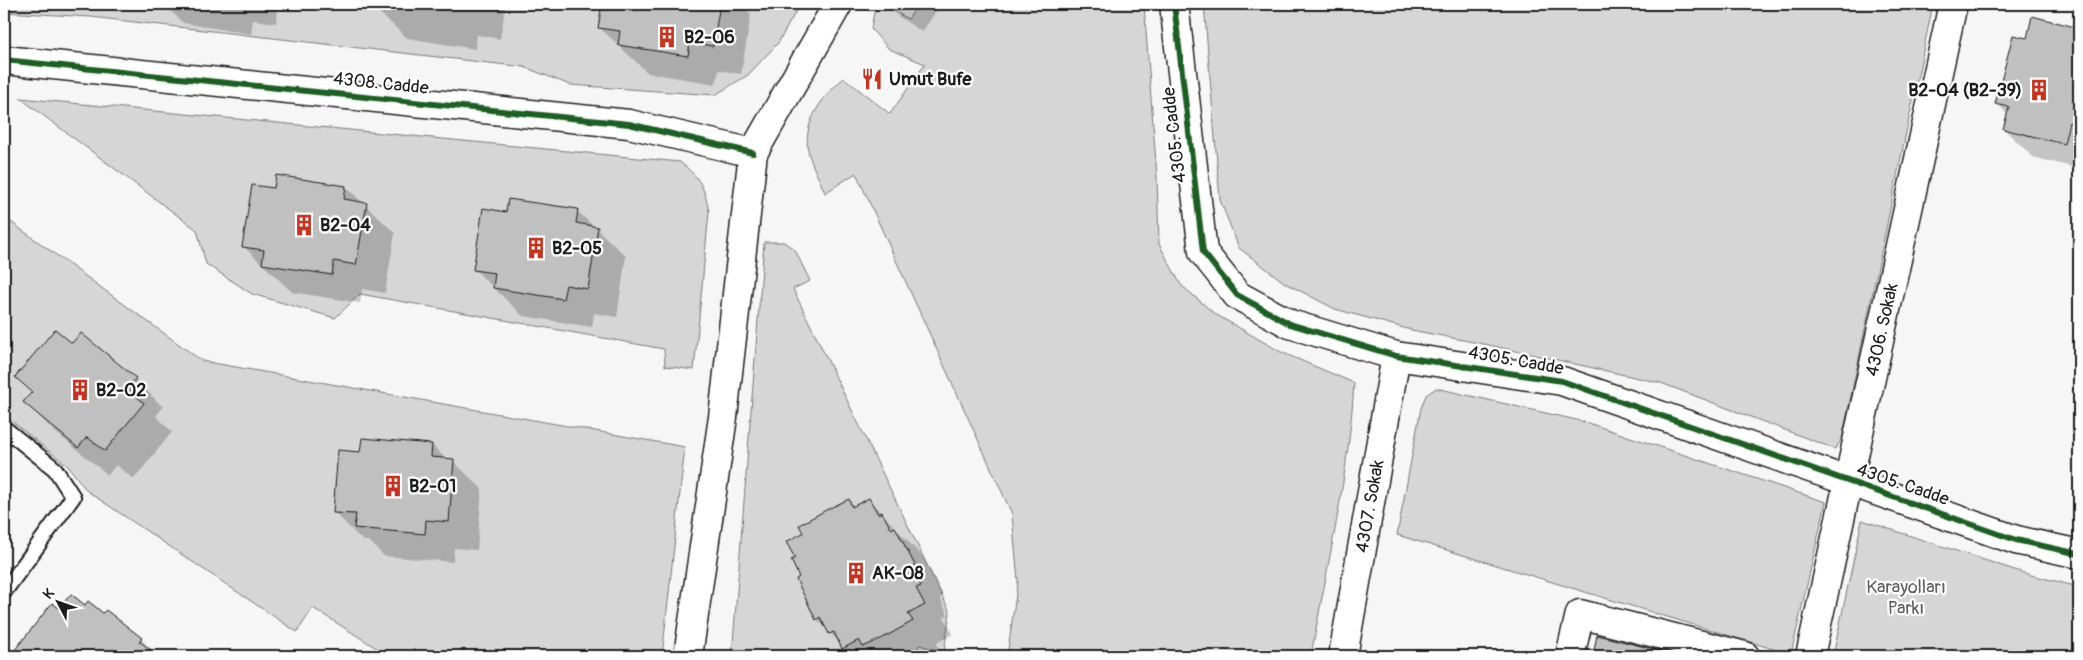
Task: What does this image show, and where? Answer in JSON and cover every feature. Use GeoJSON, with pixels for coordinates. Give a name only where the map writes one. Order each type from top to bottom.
{"type":"FeatureCollection","features":[{"type":"Feature","properties":{"kind":"street"},"geometry":{"type":"LineString","coordinates":[[688,656],[723,417],[752,153],[838,4]]}},
{"type":"Feature","properties":{"kind":"street","name":"4305. Cadde"},"geometry":{"type":"LineString","coordinates":[[1174,4],[1203,252],[1237,296],[1290,324],[1396,356],[1562,382],[2016,540],[2079,554]]}},
{"type":"Feature","properties":{"kind":"street","name":"4306. Sokak"},"geometry":{"type":"LineString","coordinates":[[1810,656],[1953,4]]}},
{"type":"Feature","properties":{"kind":"street","name":"4308. Cadde"},"geometry":{"type":"LineString","coordinates":[[4,60],[629,124],[752,153]]}},
{"type":"Feature","properties":{"kind":"street","name":"4307. Sokak"},"geometry":{"type":"LineString","coordinates":[[1343,656],[1396,356]]}},
{"type":"Feature","properties":{"kind":"street"},"geometry":{"type":"LineString","coordinates":[[1570,656],[1580,614],[1745,656]]}},
{"type":"Feature","properties":{"kind":"lane"},"geometry":{"type":"LineString","coordinates":[[4,428],[55,469],[73,497],[4,592]]}},
{"type":"Feature","properties":{"kind":"green space"},"geometry":{"type":"Polygon","coordinates":[[[4,4],[798,4],[799,6],[778,43],[748,75],[715,95],[570,85],[524,67],[91,17],[4,12],[4,4]]]}},
{"type":"Feature","properties":{"kind":"green space"},"geometry":{"type":"Polygon","coordinates":[[[882,4],[908,19],[918,4],[1144,4],[1157,177],[1159,244],[1181,285],[1215,314],[1281,352],[1354,383],[1347,452],[1337,520],[1311,656],[1007,656],[1018,581],[1012,514],[856,173],[825,193],[809,156],[807,139],[816,110],[844,78],[890,114],[925,64],[889,49],[871,29],[874,12],[882,4]]]}},
{"type":"Feature","properties":{"kind":"green space"},"geometry":{"type":"Polygon","coordinates":[[[1204,4],[1933,4],[1842,439],[1835,449],[1661,383],[1489,345],[1411,330],[1335,309],[1285,283],[1239,248],[1220,200],[1204,4]]]}},
{"type":"Feature","properties":{"kind":"green space"},"geometry":{"type":"Polygon","coordinates":[[[20,98],[680,162],[700,183],[709,212],[694,370],[665,366],[664,349],[360,294],[335,318],[252,294],[206,264],[197,230],[20,98]]]}},
{"type":"Feature","properties":{"kind":"green space"},"geometry":{"type":"Polygon","coordinates":[[[4,217],[202,361],[685,447],[662,656],[389,656],[313,608],[297,632],[87,491],[68,466],[4,415],[4,217]]]}},
{"type":"Feature","properties":{"kind":"green space"},"geometry":{"type":"Polygon","coordinates":[[[764,242],[784,242],[795,250],[810,281],[793,289],[950,612],[944,652],[919,645],[917,656],[732,656],[764,242]]]}},
{"type":"Feature","properties":{"kind":"green space"},"geometry":{"type":"Polygon","coordinates":[[[1436,388],[1585,422],[1826,502],[1792,650],[1783,652],[1397,535],[1421,408],[1426,395],[1436,388]]]}},
{"type":"Feature","properties":{"kind":"green space","name":"Karayolları Parkı"},"geometry":{"type":"Polygon","coordinates":[[[1862,520],[2027,574],[2079,587],[2079,656],[1833,656],[1862,520]]]}},
{"type":"Feature","properties":{"kind":"building","name":"B2-06"},"geometry":{"type":"Polygon","coordinates":[[[602,4],[720,4],[713,46],[690,42],[688,56],[618,45],[620,31],[598,28],[602,4]]]}},
{"type":"Feature","properties":{"kind":"building","name":"B2-04 (B2-39)"},"geometry":{"type":"Polygon","coordinates":[[[2032,16],[2079,28],[2079,125],[2069,122],[2064,144],[2003,129],[2009,107],[1995,104],[2013,35],[2027,38],[2032,16]]]}},
{"type":"Feature","properties":{"kind":"building","name":"B2-04"},"geometry":{"type":"Polygon","coordinates":[[[276,175],[346,186],[344,199],[367,203],[356,265],[334,261],[332,275],[262,264],[264,250],[242,247],[252,185],[274,188],[276,175]]]}},
{"type":"Feature","properties":{"kind":"building","name":"B2-05"},"geometry":{"type":"Polygon","coordinates":[[[508,199],[578,209],[576,223],[598,227],[588,289],[566,285],[563,299],[493,288],[495,273],[473,270],[483,208],[506,212],[508,199]]]}},
{"type":"Feature","properties":{"kind":"building","name":"B2-02"},"geometry":{"type":"Polygon","coordinates":[[[55,329],[72,343],[81,333],[136,378],[127,388],[144,403],[105,451],[87,437],[78,448],[23,402],[32,392],[15,377],[55,329]]]}},
{"type":"Feature","properties":{"kind":"building","name":"B2-01"},"geometry":{"type":"Polygon","coordinates":[[[362,438],[432,444],[431,457],[454,459],[449,522],[426,520],[425,534],[354,528],[356,514],[333,513],[338,450],[360,452],[362,438]]]}},
{"type":"Feature","properties":{"kind":"building","name":"AK-08"},"geometry":{"type":"Polygon","coordinates":[[[869,498],[878,514],[882,512],[891,529],[895,527],[916,567],[912,569],[921,586],[916,588],[925,605],[908,614],[913,621],[883,638],[863,647],[859,640],[842,649],[834,632],[829,634],[820,617],[816,620],[796,579],[799,577],[791,560],[795,558],[786,542],[803,533],[799,525],[826,510],[849,499],[852,507],[869,498]]]}},
{"type":"Feature","properties":{"kind":"building"},"geometry":{"type":"Polygon","coordinates":[[[71,594],[85,605],[88,601],[103,613],[106,610],[142,638],[139,641],[159,656],[10,656],[52,603],[59,608],[71,594]]]}},
{"type":"Feature","properties":{"kind":"building"},"geometry":{"type":"Polygon","coordinates":[[[1597,635],[1681,656],[1593,656],[1597,635]]]}},
{"type":"Feature","properties":{"kind":"cycle path"},"geometry":{"type":"LineString","coordinates":[[1174,4],[1203,252],[1237,295],[1290,324],[1396,356],[1562,381],[2016,540],[2079,554]]}},
{"type":"Feature","properties":{"kind":"cycle path"},"geometry":{"type":"LineString","coordinates":[[4,60],[629,124],[753,153]]}},
{"type":"Feature","properties":{"kind":"place","name":"B2-06"},"geometry":{"type":"Point","coordinates":[667,37]}},
{"type":"Feature","properties":{"kind":"place","name":"Umut Bufe"},"geometry":{"type":"Point","coordinates":[872,79]}},
{"type":"Feature","properties":{"kind":"place","name":"B2-04 (B2-39)"},"geometry":{"type":"Point","coordinates":[2039,90]}},
{"type":"Feature","properties":{"kind":"place","name":"B2-04"},"geometry":{"type":"Point","coordinates":[304,225]}},
{"type":"Feature","properties":{"kind":"place","name":"B2-05"},"geometry":{"type":"Point","coordinates":[536,248]}},
{"type":"Feature","properties":{"kind":"place","name":"B2-02"},"geometry":{"type":"Point","coordinates":[80,390]}},
{"type":"Feature","properties":{"kind":"place","name":"B2-01"},"geometry":{"type":"Point","coordinates":[393,486]}},
{"type":"Feature","properties":{"kind":"place","name":"AK-08"},"geometry":{"type":"Point","coordinates":[856,573]}}]}
